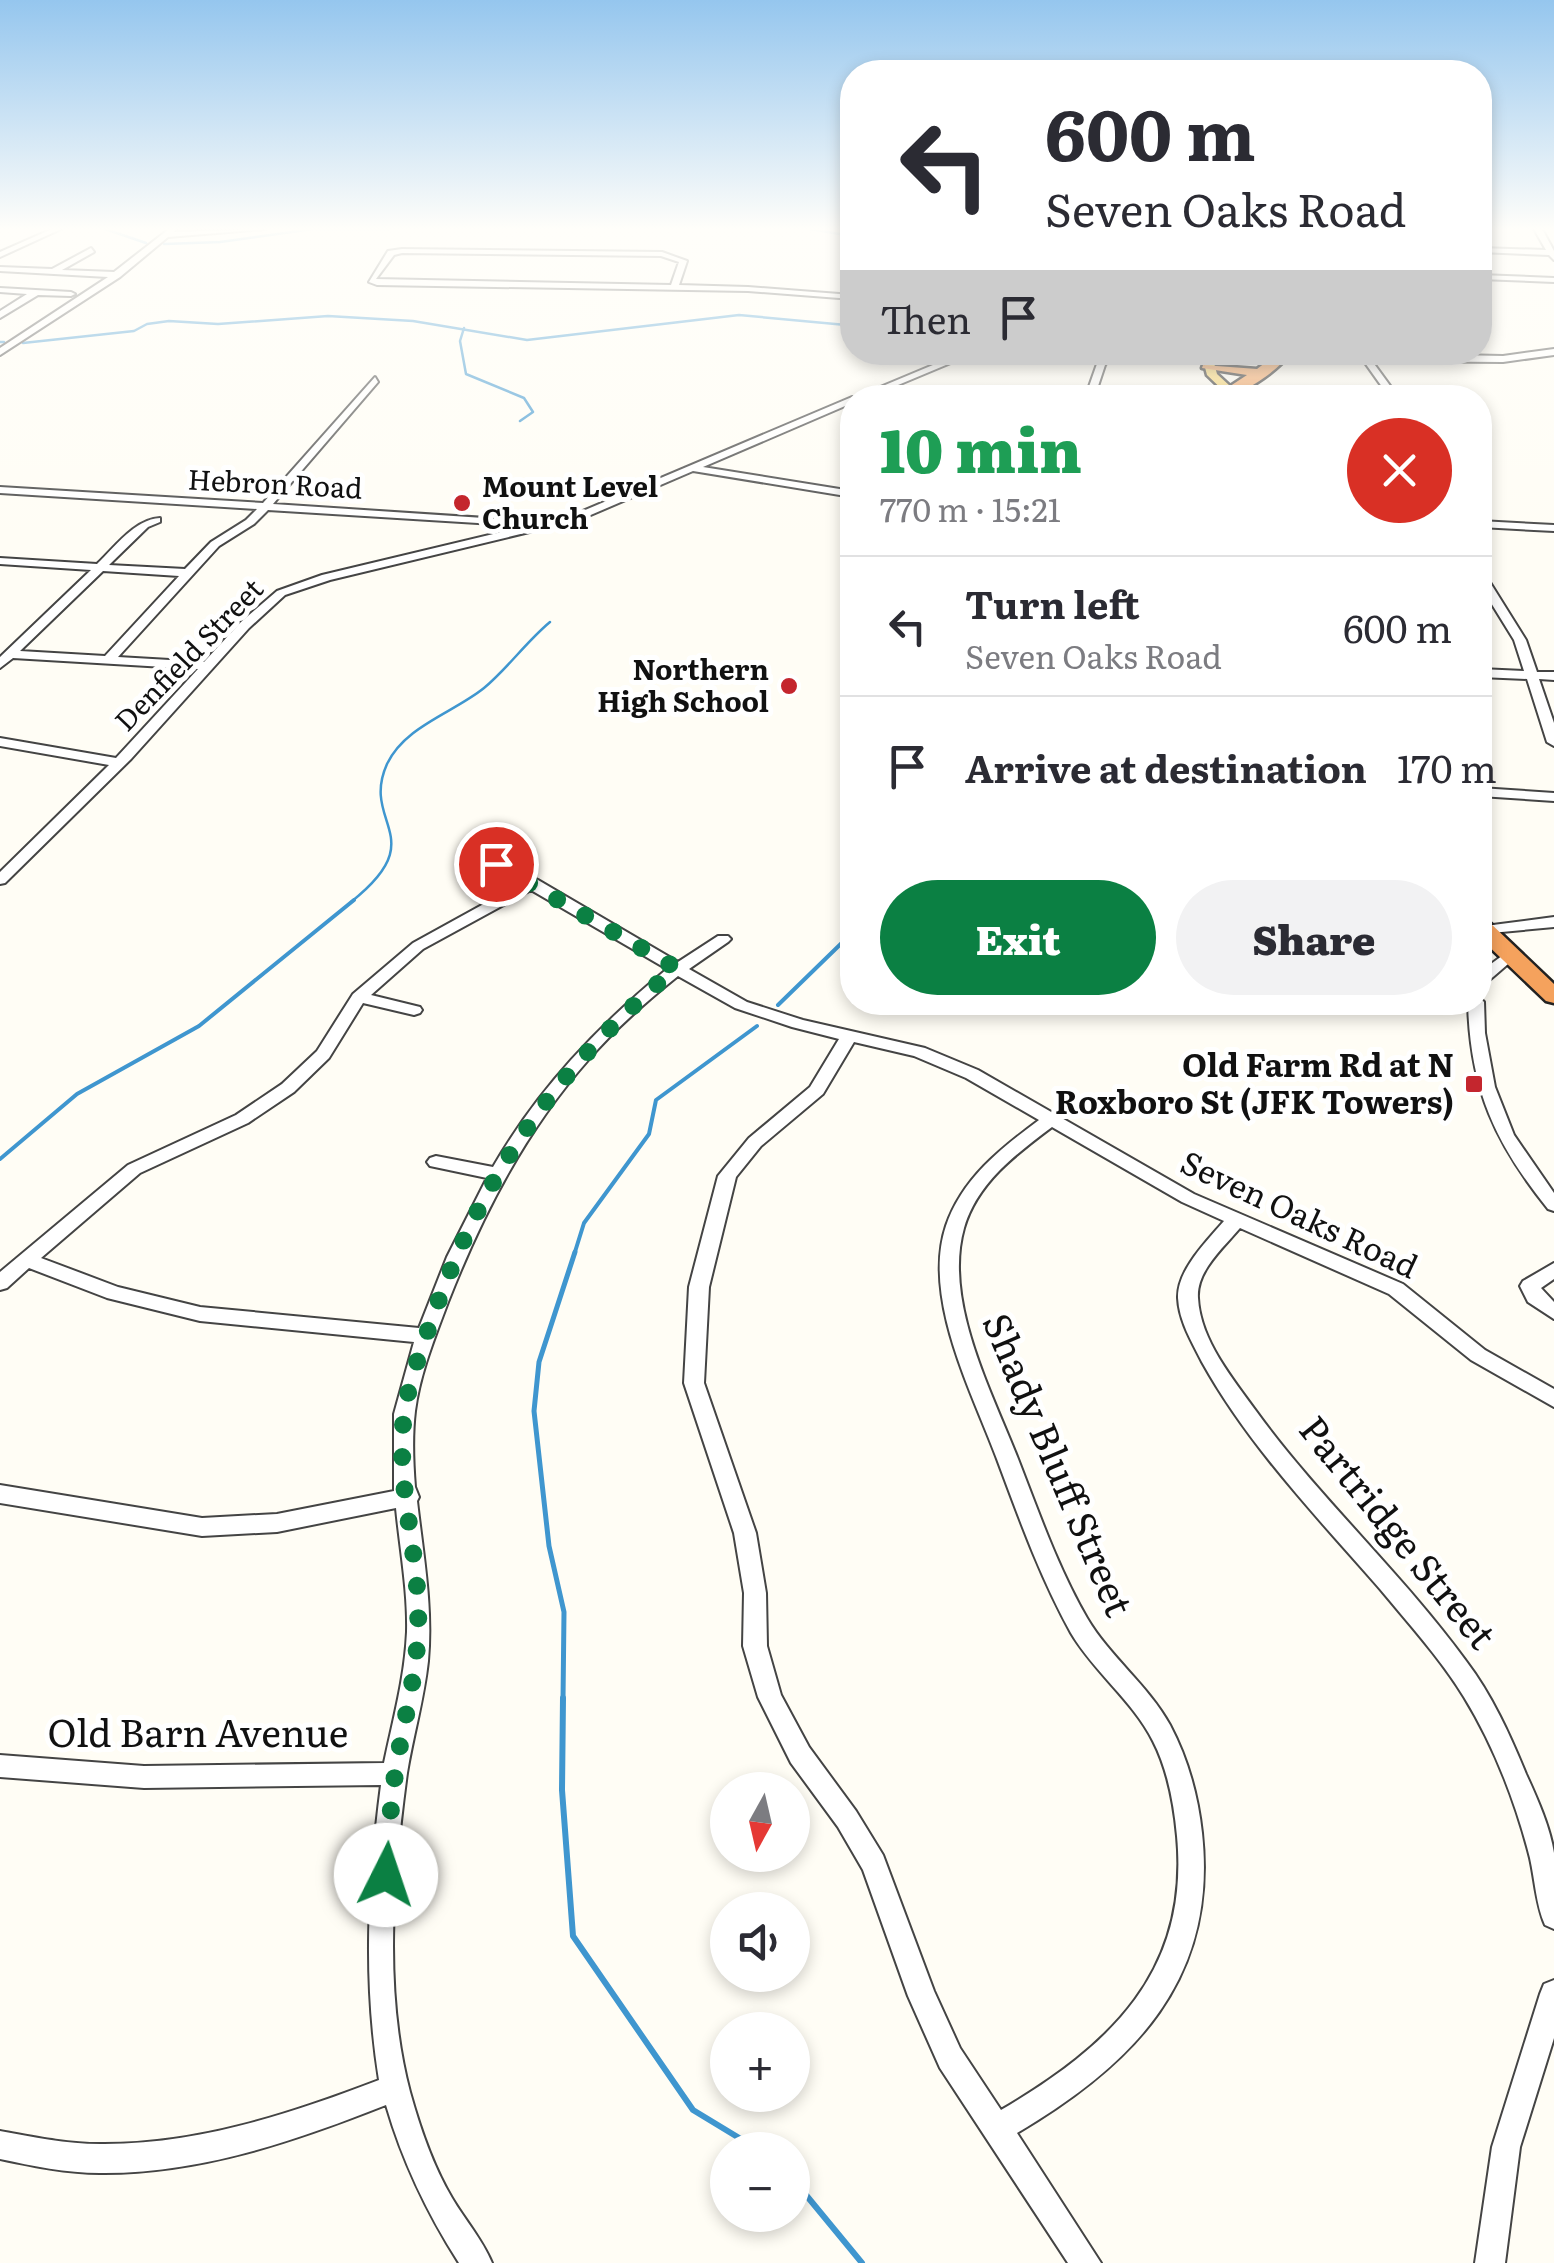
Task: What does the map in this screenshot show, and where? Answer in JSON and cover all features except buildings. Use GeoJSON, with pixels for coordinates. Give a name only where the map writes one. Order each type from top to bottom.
{"type":"FeatureCollection","features":[{"type":"Feature","properties":{"kind":"highway"},"geometry":{"type":"LineString","coordinates":[[1217,365],[1227,373],[1258,372]]}},
{"type":"Feature","properties":{"kind":"highway"},"geometry":{"type":"LineString","coordinates":[[1241,385],[1274,365]]}},
{"type":"Feature","properties":{"kind":"highway"},"geometry":{"type":"LineString","coordinates":[[1263,385],[1276,365]]}},
{"type":"Feature","properties":{"kind":"highway"},"geometry":{"type":"LineString","coordinates":[[1492,936],[1554,996]]}},
{"type":"Feature","properties":{"kind":"street"},"geometry":{"type":"LineString","coordinates":[[0,352],[24,335]]}},
{"type":"Feature","properties":{"kind":"street"},"geometry":{"type":"LineString","coordinates":[[1492,360],[1553,353]]}},
{"type":"Feature","properties":{"kind":"street","name":"Denfield Street"},"geometry":{"type":"LineString","coordinates":[[891,385],[940,365]]}},
{"type":"Feature","properties":{"kind":"street"},"geometry":{"type":"LineString","coordinates":[[108,660],[215,544],[250,522],[266,506],[375,380]]}},
{"type":"Feature","properties":{"kind":"street","name":"Denfield Street"},"geometry":{"type":"LineString","coordinates":[[0,880],[119,764],[262,608],[296,586],[547,526],[605,507],[840,406]]}},
{"type":"Feature","properties":{"kind":"street"},"geometry":{"type":"LineString","coordinates":[[691,468],[840,492]]}},
{"type":"Feature","properties":{"kind":"street","name":"Hebron Road"},"geometry":{"type":"LineString","coordinates":[[0,490],[525,521],[547,526]]}},
{"type":"Feature","properties":{"kind":"street"},"geometry":{"type":"LineString","coordinates":[[0,664],[144,525],[156,520]]}},
{"type":"Feature","properties":{"kind":"street"},"geometry":{"type":"LineString","coordinates":[[1492,525],[1554,528]]}},
{"type":"Feature","properties":{"kind":"street"},"geometry":{"type":"LineString","coordinates":[[0,561],[188,573]]}},
{"type":"Feature","properties":{"kind":"street"},"geometry":{"type":"LineString","coordinates":[[1492,603],[1513,626],[1554,742]]}},
{"type":"Feature","properties":{"kind":"street"},"geometry":{"type":"LineString","coordinates":[[11,654],[206,666]]}},
{"type":"Feature","properties":{"kind":"street"},"geometry":{"type":"LineString","coordinates":[[1492,673],[1554,676]]}},
{"type":"Feature","properties":{"kind":"street"},"geometry":{"type":"LineString","coordinates":[[0,742],[119,764]]}},
{"type":"Feature","properties":{"kind":"street"},"geometry":{"type":"LineString","coordinates":[[1492,793],[1554,796]]}},
{"type":"Feature","properties":{"kind":"street","name":"Seven Oaks Road"},"geometry":{"type":"LineString","coordinates":[[496,864],[755,1010],[949,1063],[1154,1180],[1235,1221],[1396,1289],[1466,1347],[1554,1399]]}},
{"type":"Feature","properties":{"kind":"street"},"geometry":{"type":"LineString","coordinates":[[0,1282],[134,1168],[242,1118],[288,1088],[323,1054],[359,997],[436,934],[533,883]]}},
{"type":"Feature","properties":{"kind":"street"},"geometry":{"type":"LineString","coordinates":[[1492,925],[1554,922]]}},
{"type":"Feature","properties":{"kind":"street"},"geometry":{"type":"LineString","coordinates":[[476,2263],[426,2183],[392,2090],[382,2035],[381,1974],[395,1774],[418,1634],[418,1589],[402,1428],[408,1393],[460,1242],[497,1174],[563,1076],[676,968],[723,940]]}},
{"type":"Feature","properties":{"kind":"street"},"geometry":{"type":"LineString","coordinates":[[1492,970],[1510,955]]}},
{"type":"Feature","properties":{"kind":"street"},"geometry":{"type":"LineString","coordinates":[[359,997],[414,1010]]}},
{"type":"Feature","properties":{"kind":"street"},"geometry":{"type":"LineString","coordinates":[[1477,1015],[1480,1061],[1492,1109],[1521,1164],[1554,1204]]}},
{"type":"Feature","properties":{"kind":"street"},"geometry":{"type":"LineString","coordinates":[[850,1036],[817,1090],[755,1142],[726,1176],[699,1287],[694,1383],[745,1532],[755,1593],[756,1646],[770,1697],[800,1756],[864,1844],[938,2034],[1086,2263]]}},
{"type":"Feature","properties":{"kind":"street","name":"Shady Bluff Street"},"geometry":{"type":"LineString","coordinates":[[997,2128],[1072,2084],[1106,2055],[1156,1997],[1182,1946],[1192,1883],[1190,1830],[1167,1746],[1143,1706],[1093,1648],[1064,1599],[950,1302],[948,1268],[962,1204],[991,1165],[1052,1119]]}},
{"type":"Feature","properties":{"kind":"street"},"geometry":{"type":"LineString","coordinates":[[436,1162],[497,1174]]}},
{"type":"Feature","properties":{"kind":"street","name":"Partridge Street"},"geometry":{"type":"LineString","coordinates":[[1235,1221],[1204,1259],[1188,1298],[1215,1371],[1324,1510],[1430,1628],[1462,1673],[1485,1712],[1534,1830],[1546,1863],[1554,1916]]}},
{"type":"Feature","properties":{"kind":"street"},"geometry":{"type":"LineString","coordinates":[[26,1260],[114,1293],[200,1314],[426,1336]]}},
{"type":"Feature","properties":{"kind":"street"},"geometry":{"type":"LineString","coordinates":[[1554,1270],[1530,1286],[1535,1297],[1554,1312]]}},
{"type":"Feature","properties":{"kind":"street","name":"Seven Oaks Road"},"geometry":{"type":"LineString","coordinates":[[1528,1384],[1554,1390]]}},
{"type":"Feature","properties":{"kind":"street"},"geometry":{"type":"LineString","coordinates":[[0,1494],[202,1528],[276,1522],[408,1498]]}},
{"type":"Feature","properties":{"kind":"street","name":"Old Barn Avenue"},"geometry":{"type":"LineString","coordinates":[[0,1766],[144,1777],[395,1774]]}},
{"type":"Feature","properties":{"kind":"street"},"geometry":{"type":"LineString","coordinates":[[1490,2263],[1506,2147],[1554,1994]]}},
{"type":"Feature","properties":{"kind":"street"},"geometry":{"type":"LineString","coordinates":[[0,2145],[90,2156],[206,2148],[302,2124],[392,2090]]}},
{"type":"Feature","properties":{"kind":"waterway"},"geometry":{"type":"LineString","coordinates":[[23,343],[101,335]]}},
{"type":"Feature","properties":{"kind":"waterway"},"geometry":{"type":"LineString","coordinates":[[462,335],[466,374],[524,398],[533,412],[520,421]]}},
{"type":"Feature","properties":{"kind":"waterway"},"geometry":{"type":"LineString","coordinates":[[495,335],[527,340],[573,335]]}},
{"type":"Feature","properties":{"kind":"waterway"},"geometry":{"type":"LineString","coordinates":[[351,902],[375,880],[387,861],[390,831],[381,784],[395,751],[417,730],[484,688],[550,622]]}},
{"type":"Feature","properties":{"kind":"waterway"},"geometry":{"type":"LineString","coordinates":[[0,1159],[77,1094],[199,1026],[354,900]]}},
{"type":"Feature","properties":{"kind":"waterway"},"geometry":{"type":"LineString","coordinates":[[778,1005],[840,945]]}},
{"type":"Feature","properties":{"kind":"waterway"},"geometry":{"type":"LineString","coordinates":[[574,1255],[584,1223],[649,1134],[656,1100],[757,1026]]}},
{"type":"Feature","properties":{"kind":"waterway"},"geometry":{"type":"LineString","coordinates":[[563,1700],[564,1612],[549,1546],[534,1411],[539,1362],[575,1252]]}},
{"type":"Feature","properties":{"kind":"waterway"},"geometry":{"type":"LineString","coordinates":[[563,1698],[562,1790],[573,1936],[693,2110],[729,2132]]}},
{"type":"Feature","properties":{"kind":"waterway"},"geometry":{"type":"LineString","coordinates":[[810,2200],[862,2263]]}},
{"type":"Feature","properties":{"kind":"place","name":"Mount Level Church"},"geometry":{"type":"Point","coordinates":[462,503]}},
{"type":"Feature","properties":{"kind":"place","name":"Northern High School"},"geometry":{"type":"Point","coordinates":[789,686]}},
{"type":"Feature","properties":{"kind":"place","name":"Old Farm Rd at N Roxboro St (JFK Towers)"},"geometry":{"type":"Point","coordinates":[1474,1084]}},
{"type":"Feature","properties":{"kind":"route"},"geometry":{"type":"LineString","coordinates":[[386,1875],[395,1774],[418,1634],[418,1589],[402,1449],[404,1413],[418,1358],[460,1242],[529,1122],[578,1060],[676,968],[496,864]]}}]}
